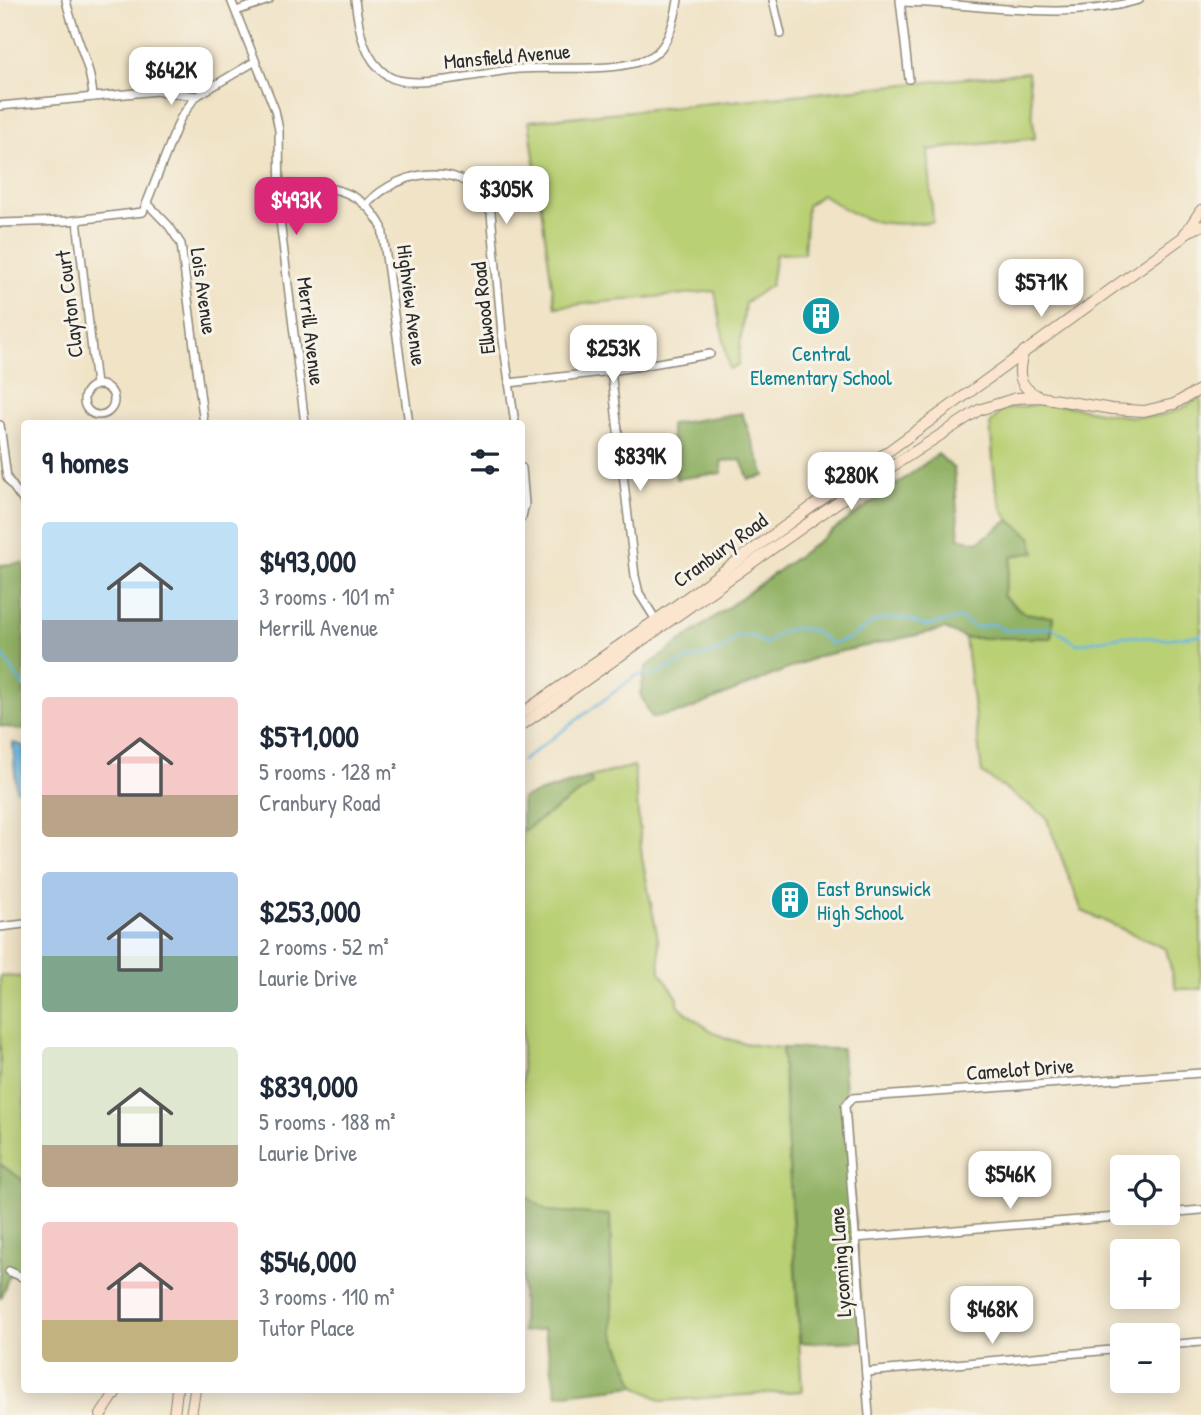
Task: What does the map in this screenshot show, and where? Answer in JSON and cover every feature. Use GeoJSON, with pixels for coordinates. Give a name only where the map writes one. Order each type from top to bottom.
{"type":"FeatureCollection","features":[{"type":"Feature","properties":{"kind":"main road","name":"Cranbury Road"},"geometry":{"type":"LineString","coordinates":[[525,710],[656,620],[1185,233],[1201,210]]}},
{"type":"Feature","properties":{"kind":"main road"},"geometry":{"type":"LineString","coordinates":[[1185,233],[1201,226]]}},
{"type":"Feature","properties":{"kind":"main road"},"geometry":{"type":"LineString","coordinates":[[1024,350],[1019,375],[1022,384],[1040,397]]}},
{"type":"Feature","properties":{"kind":"main road","name":"Cranbury Road"},"geometry":{"type":"LineString","coordinates":[[525,723],[851,493],[979,410],[1016,398],[1040,397],[1112,409],[1144,411],[1174,404],[1201,389]]}},
{"type":"Feature","properties":{"kind":"main road"},"geometry":{"type":"LineString","coordinates":[[101,1415],[115,1393]]}},
{"type":"Feature","properties":{"kind":"main road"},"geometry":{"type":"LineString","coordinates":[[174,1415],[177,1393]]}},
{"type":"Feature","properties":{"kind":"main road"},"geometry":{"type":"LineString","coordinates":[[191,1415],[195,1393]]}},
{"type":"Feature","properties":{"kind":"street"},"geometry":{"type":"LineString","coordinates":[[66,0],[72,29],[92,72],[93,97]]}},
{"type":"Feature","properties":{"kind":"street","name":"Merrill Avenue"},"geometry":{"type":"LineString","coordinates":[[231,0],[275,110],[281,153],[280,220],[305,420]]}},
{"type":"Feature","properties":{"kind":"street"},"geometry":{"type":"LineString","coordinates":[[236,12],[269,0]]}},
{"type":"Feature","properties":{"kind":"street","name":"Mansfield Avenue"},"geometry":{"type":"LineString","coordinates":[[355,0],[361,40],[372,61],[390,77],[411,83],[521,68],[629,63],[653,56],[669,37],[678,0]]}},
{"type":"Feature","properties":{"kind":"street"},"geometry":{"type":"LineString","coordinates":[[773,0],[781,34]]}},
{"type":"Feature","properties":{"kind":"street"},"geometry":{"type":"LineString","coordinates":[[909,79],[901,1],[1037,12],[1122,5],[1139,0]]}},
{"type":"Feature","properties":{"kind":"street"},"geometry":{"type":"LineString","coordinates":[[0,223],[77,220],[143,212],[180,119],[197,96],[254,62]]}},
{"type":"Feature","properties":{"kind":"street"},"geometry":{"type":"LineString","coordinates":[[0,106],[157,91],[197,96]]}},
{"type":"Feature","properties":{"kind":"street","name":"Ellwood Road"},"geometry":{"type":"LineString","coordinates":[[367,204],[388,186],[415,177],[454,176],[478,188],[491,213],[514,420]]}},
{"type":"Feature","properties":{"kind":"street"},"geometry":{"type":"LineString","coordinates":[[280,184],[331,188],[367,204]]}},
{"type":"Feature","properties":{"kind":"street","name":"Lois Avenue"},"geometry":{"type":"LineString","coordinates":[[147,203],[169,226],[181,244],[203,420]]}},
{"type":"Feature","properties":{"kind":"street","name":"Highview Avenue"},"geometry":{"type":"LineString","coordinates":[[367,204],[386,241],[408,420]]}},
{"type":"Feature","properties":{"kind":"street","name":"Clayton Court"},"geometry":{"type":"LineString","coordinates":[[77,220],[96,385]]}},
{"type":"Feature","properties":{"kind":"street"},"geometry":{"type":"LineString","coordinates":[[509,383],[611,371],[710,354]]}},
{"type":"Feature","properties":{"kind":"street"},"geometry":{"type":"LineString","coordinates":[[611,371],[635,576],[639,593],[656,620]]}},
{"type":"Feature","properties":{"kind":"street","name":"Clayton Court"},"geometry":{"type":"LineString","coordinates":[[96,385],[106,386],[114,398],[112,408],[104,414],[90,412],[84,404],[85,394],[96,385]]}},
{"type":"Feature","properties":{"kind":"street"},"geometry":{"type":"LineString","coordinates":[[0,425],[7,478],[21,498]]}},
{"type":"Feature","properties":{"kind":"street"},"geometry":{"type":"LineString","coordinates":[[0,927],[13,928],[21,925]]}},
{"type":"Feature","properties":{"kind":"street","name":"Camelot Drive"},"geometry":{"type":"LineString","coordinates":[[845,1105],[852,1098],[1201,1073]]}},
{"type":"Feature","properties":{"kind":"street","name":"Lycoming Lane"},"geometry":{"type":"LineString","coordinates":[[845,1105],[869,1415]]}},
{"type":"Feature","properties":{"kind":"street"},"geometry":{"type":"LineString","coordinates":[[1180,1212],[1201,1210]]}},
{"type":"Feature","properties":{"kind":"street"},"geometry":{"type":"LineString","coordinates":[[855,1238],[1110,1218]]}},
{"type":"Feature","properties":{"kind":"street"},"geometry":{"type":"LineString","coordinates":[[9,1271],[21,1277]]}},
{"type":"Feature","properties":{"kind":"street"},"geometry":{"type":"LineString","coordinates":[[1180,1344],[1201,1342]]}},
{"type":"Feature","properties":{"kind":"street"},"geometry":{"type":"LineString","coordinates":[[866,1371],[1110,1350]]}},
{"type":"Feature","properties":{"kind":"green space"},"geometry":{"type":"Polygon","coordinates":[[[1028,72],[1035,138],[928,150],[933,222],[900,224],[874,221],[849,212],[822,194],[807,206],[804,253],[776,254],[771,285],[745,303],[738,366],[729,369],[715,291],[555,307],[529,121],[1028,72]]]}},
{"type":"Feature","properties":{"kind":"green space"},"geometry":{"type":"Polygon","coordinates":[[[1201,396],[1201,989],[1176,989],[1166,949],[1082,911],[1046,817],[982,773],[965,638],[1051,638],[1053,617],[1024,613],[1003,596],[1012,556],[1035,552],[1030,539],[1008,519],[999,497],[990,425],[1001,410],[1050,405],[1136,417],[1152,416],[1185,407],[1201,396]]]}},
{"type":"Feature","properties":{"kind":"green space"},"geometry":{"type":"Polygon","coordinates":[[[742,413],[765,476],[749,479],[741,460],[721,461],[722,473],[676,479],[670,424],[742,413]]]}},
{"type":"Feature","properties":{"kind":"green space"},"geometry":{"type":"Polygon","coordinates":[[[938,454],[954,469],[959,538],[978,542],[1009,520],[1031,537],[1035,552],[1012,556],[1003,596],[1024,613],[1053,617],[1051,638],[965,638],[945,629],[819,656],[686,711],[652,718],[640,694],[646,667],[938,454]]]}},
{"type":"Feature","properties":{"kind":"green space"},"geometry":{"type":"Polygon","coordinates":[[[21,563],[21,730],[0,726],[0,565],[21,563]]]}},
{"type":"Feature","properties":{"kind":"green space"},"geometry":{"type":"Polygon","coordinates":[[[634,766],[642,858],[659,944],[660,972],[678,998],[678,1005],[703,1026],[726,1038],[782,1048],[802,1391],[663,1401],[636,1386],[613,1331],[610,1216],[548,1211],[525,1196],[525,818],[548,814],[591,784],[590,777],[634,766]]]}},
{"type":"Feature","properties":{"kind":"green space"},"geometry":{"type":"Polygon","coordinates":[[[590,777],[592,784],[525,830],[525,797],[590,777]]]}},
{"type":"Feature","properties":{"kind":"green space"},"geometry":{"type":"Polygon","coordinates":[[[0,976],[21,977],[21,1179],[0,1164],[0,976]]]}},
{"type":"Feature","properties":{"kind":"green space"},"geometry":{"type":"Polygon","coordinates":[[[782,1048],[842,1049],[863,1341],[800,1343],[782,1048]]]}},
{"type":"Feature","properties":{"kind":"green space"},"geometry":{"type":"Polygon","coordinates":[[[0,1164],[21,1179],[21,1278],[10,1274],[0,1299],[0,1164]]]}},
{"type":"Feature","properties":{"kind":"green space"},"geometry":{"type":"Polygon","coordinates":[[[525,1196],[548,1211],[610,1215],[613,1331],[636,1386],[557,1395],[544,1329],[525,1332],[525,1196]]]}},
{"type":"Feature","properties":{"kind":"water"},"geometry":{"type":"Polygon","coordinates":[[[13,743],[21,745],[21,791],[16,789],[13,743]]]}},
{"type":"Feature","properties":{"kind":"waterway"},"geometry":{"type":"LineString","coordinates":[[525,759],[637,675],[654,675],[686,660],[723,650],[737,636],[752,636],[766,644],[782,632],[798,628],[814,632],[830,644],[849,639],[876,620],[903,618],[926,626],[960,618],[976,628],[992,624],[1007,631],[1051,627],[1077,644],[1124,636],[1165,639],[1201,635]]}},
{"type":"Feature","properties":{"kind":"waterway"},"geometry":{"type":"LineString","coordinates":[[0,651],[21,682]]}},
{"type":"Feature","properties":{"kind":"place","name":"Central Elementary School"},"geometry":{"type":"Point","coordinates":[821,316]}},
{"type":"Feature","properties":{"kind":"place","name":"East Brunswick High School"},"geometry":{"type":"Point","coordinates":[790,900]}}]}
